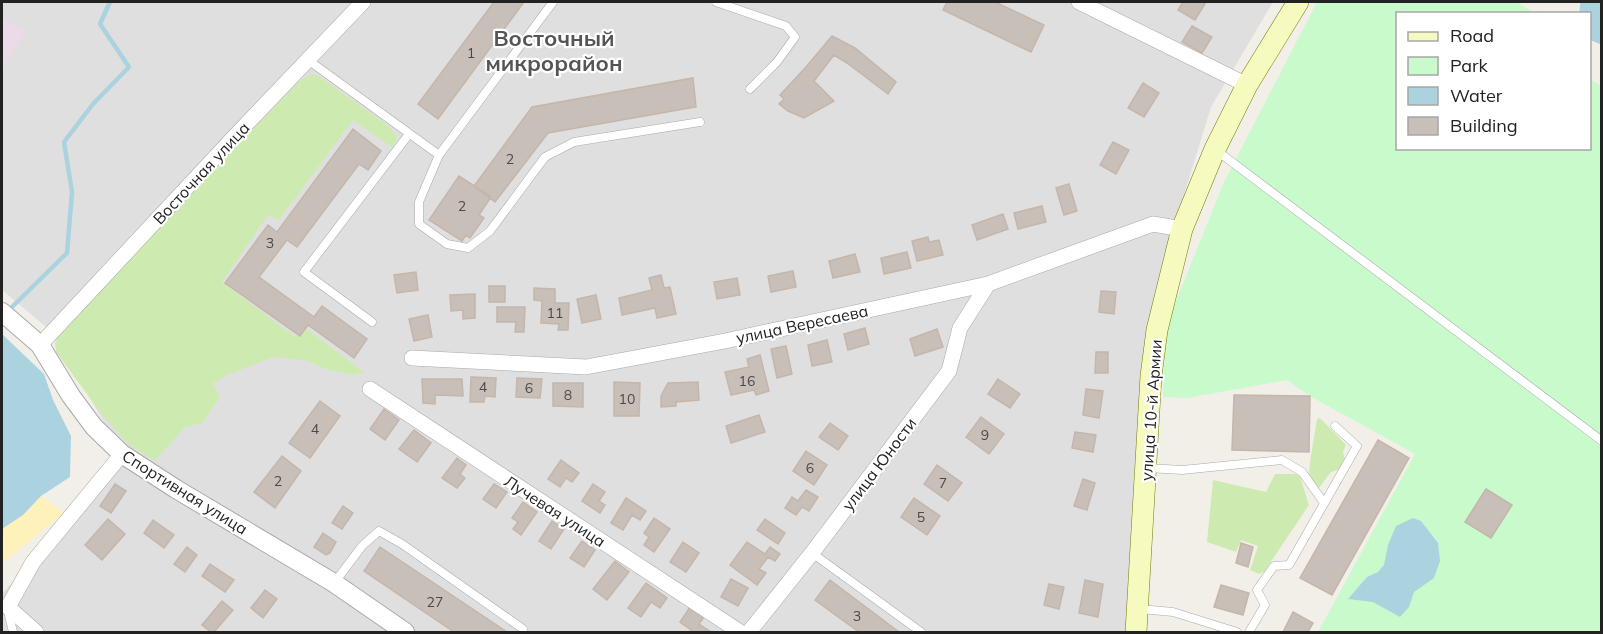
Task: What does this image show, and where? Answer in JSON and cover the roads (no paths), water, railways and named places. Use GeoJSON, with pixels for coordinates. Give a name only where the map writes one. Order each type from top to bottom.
{"type":"FeatureCollection","features":[{"type":"Feature","properties":{"kind":"main road","name":"улица 10-й Армии"},"geometry":{"type":"LineString","coordinates":[[1136,633],[1151,376],[1157,330],[1182,229],[1215,149],[1247,85],[1298,2]]}},
{"type":"Feature","properties":{"kind":"street","name":"Восточная улица"},"geometry":{"type":"LineString","coordinates":[[40,345],[363,2]]}},
{"type":"Feature","properties":{"kind":"street"},"geometry":{"type":"LineString","coordinates":[[1079,2],[1247,85]]}},
{"type":"Feature","properties":{"kind":"street","name":"улица Вересаева"},"geometry":{"type":"LineString","coordinates":[[412,358],[586,367],[725,341],[988,284],[1153,224],[1182,229]]}},
{"type":"Feature","properties":{"kind":"street","name":"улица Юности"},"geometry":{"type":"LineString","coordinates":[[749,633],[949,371],[960,328],[988,284]]}},
{"type":"Feature","properties":{"kind":"street","name":"Спортивная улица"},"geometry":{"type":"LineString","coordinates":[[2,312],[40,345],[71,396],[94,427],[122,454],[176,489],[334,583],[405,633]]}},
{"type":"Feature","properties":{"kind":"street","name":"Лучевая улица"},"geometry":{"type":"LineString","coordinates":[[370,389],[740,633]]}},
{"type":"Feature","properties":{"kind":"street"},"geometry":{"type":"LineString","coordinates":[[36,633],[8,607],[33,562],[122,454]]}},
{"type":"Feature","properties":{"kind":"lane"},"geometry":{"type":"LineString","coordinates":[[553,2],[439,155],[419,202],[419,224],[447,244],[468,248],[490,231],[545,157],[574,142],[700,122]]}},
{"type":"Feature","properties":{"kind":"lane"},"geometry":{"type":"LineString","coordinates":[[716,2],[786,26],[795,37],[777,62],[750,89]]}},
{"type":"Feature","properties":{"kind":"lane"},"geometry":{"type":"LineString","coordinates":[[308,60],[439,155]]}},
{"type":"Feature","properties":{"kind":"lane"},"geometry":{"type":"LineString","coordinates":[[372,322],[304,272],[409,135]]}},
{"type":"Feature","properties":{"kind":"lane"},"geometry":{"type":"LineString","coordinates":[[1215,149],[1602,441]]}},
{"type":"Feature","properties":{"kind":"lane"},"geometry":{"type":"LineString","coordinates":[[1249,633],[1265,605],[1257,590],[1274,566],[1288,565],[1357,446],[1335,426]]}},
{"type":"Feature","properties":{"kind":"lane"},"geometry":{"type":"LineString","coordinates":[[1146,468],[1182,470],[1282,460],[1302,472],[1324,503]]}},
{"type":"Feature","properties":{"kind":"lane"},"geometry":{"type":"LineString","coordinates":[[334,583],[362,546],[379,531],[402,544],[524,631]]}},
{"type":"Feature","properties":{"kind":"lane"},"geometry":{"type":"LineString","coordinates":[[812,553],[921,633]]}},
{"type":"Feature","properties":{"kind":"lane"},"geometry":{"type":"LineString","coordinates":[[8,607],[13,633]]}},
{"type":"Feature","properties":{"kind":"lane"},"geometry":{"type":"LineString","coordinates":[[1138,609],[1173,612],[1237,633]]}},
{"type":"Feature","properties":{"kind":"water"},"geometry":{"type":"Polygon","coordinates":[[[2,334],[44,374],[53,400],[71,436],[70,477],[41,496],[23,515],[2,529],[2,334]]]}},
{"type":"Feature","properties":{"kind":"water"},"geometry":{"type":"Polygon","coordinates":[[[1413,518],[1421,521],[1438,543],[1440,561],[1434,578],[1414,592],[1409,607],[1400,617],[1373,602],[1348,599],[1367,577],[1378,572],[1384,565],[1388,545],[1396,526],[1413,518]]]}},
{"type":"Feature","properties":{"kind":"waterway"},"geometry":{"type":"LineString","coordinates":[[13,306],[67,253],[72,192],[64,142],[93,104],[129,67],[100,24],[110,2]]}},
{"type":"Feature","properties":{"kind":"waterway"},"geometry":{"type":"LineString","coordinates":[[1593,6],[1591,26],[1602,31]]}},
{"type":"Feature","properties":{"kind":"district","name":"Восточный микрорайон"},"geometry":{"type":"Point","coordinates":[554,50]}}]}
